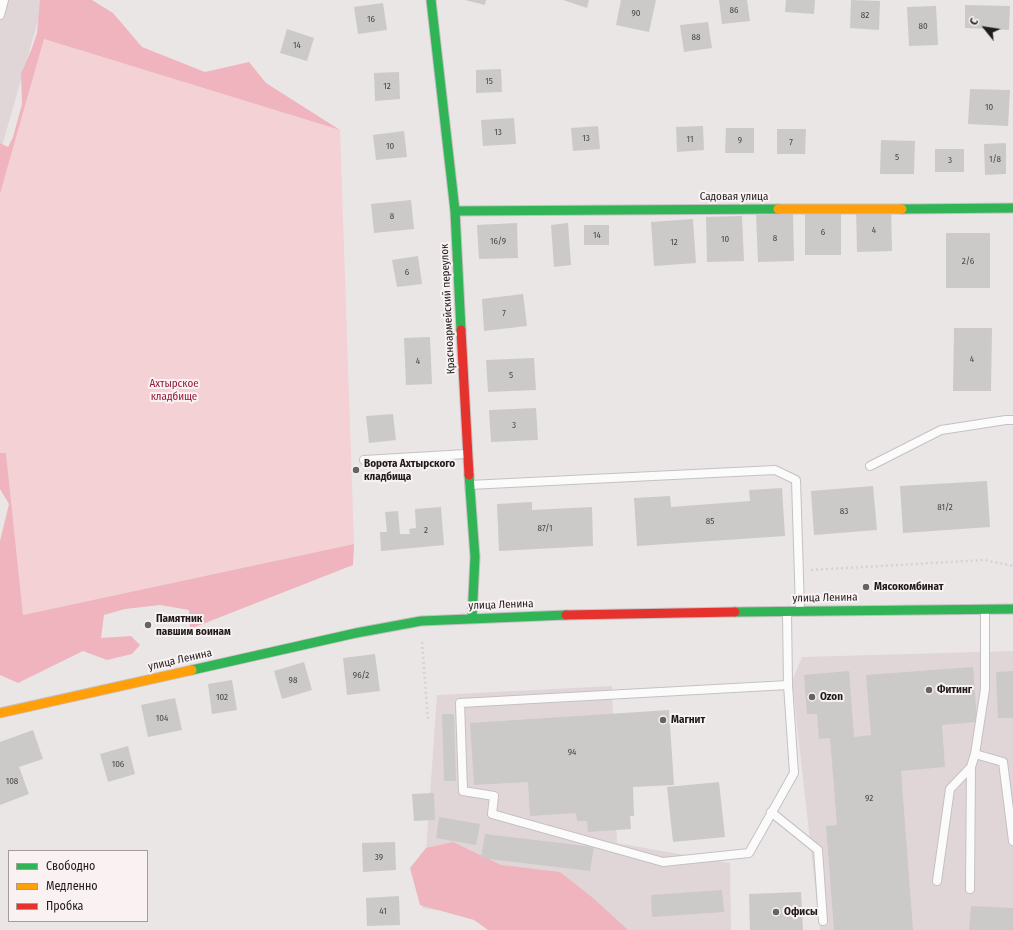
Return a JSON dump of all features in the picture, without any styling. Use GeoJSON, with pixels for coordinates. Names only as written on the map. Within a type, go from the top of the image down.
{"type":"FeatureCollection","features":[{"type":"Feature","properties":{"kind":"street","name":"Красноармейский переулок"},"geometry":{"type":"LineString","coordinates":[[431,0],[454,211],[467,454],[475,556],[472,618]]}},
{"type":"Feature","properties":{"kind":"street","name":"Садовая улица"},"geometry":{"type":"LineString","coordinates":[[454,211],[1013,208]]}},
{"type":"Feature","properties":{"kind":"street","name":"улица Ленина"},"geometry":{"type":"LineString","coordinates":[[0,713],[356,633],[420,621],[554,615],[985,608],[1013,609]]}},
{"type":"Feature","properties":{"kind":"lane"},"geometry":{"type":"LineString","coordinates":[[0,15],[4,0]]}},
{"type":"Feature","properties":{"kind":"lane"},"geometry":{"type":"LineString","coordinates":[[870,466],[941,430],[1013,420]]}},
{"type":"Feature","properties":{"kind":"lane"},"geometry":{"type":"LineString","coordinates":[[364,460],[467,454]]}},
{"type":"Feature","properties":{"kind":"lane"},"geometry":{"type":"LineString","coordinates":[[469,485],[775,470],[796,480],[800,611]]}},
{"type":"Feature","properties":{"kind":"lane"},"geometry":{"type":"LineString","coordinates":[[970,888],[971,767],[975,754],[985,689],[985,608]]}},
{"type":"Feature","properties":{"kind":"lane"},"geometry":{"type":"LineString","coordinates":[[787,611],[788,685],[794,773],[749,853],[663,862],[492,814],[494,796],[463,791],[460,703],[788,685]]}},
{"type":"Feature","properties":{"kind":"lane"},"geometry":{"type":"LineString","coordinates":[[975,754],[1003,762],[1013,841]]}},
{"type":"Feature","properties":{"kind":"lane"},"geometry":{"type":"LineString","coordinates":[[938,881],[950,789],[971,767]]}},
{"type":"Feature","properties":{"kind":"lane"},"geometry":{"type":"LineString","coordinates":[[771,812],[818,850],[824,921]]}},
{"type":"Feature","properties":{"kind":"path"},"geometry":{"type":"LineString","coordinates":[[798,571],[984,560],[1013,566]]}},
{"type":"Feature","properties":{"kind":"path"},"geometry":{"type":"LineString","coordinates":[[420,621],[428,720]]}},
{"type":"Feature","properties":{"kind":"shaded area"},"geometry":{"type":"Polygon","coordinates":[[[0,0],[44,0],[0,153],[0,0]]]}},
{"type":"Feature","properties":{"kind":"shaded area"},"geometry":{"type":"Polygon","coordinates":[[[40,0],[92,0],[113,13],[142,47],[205,72],[249,62],[266,83],[340,130],[44,39],[0,194],[0,143],[8,147],[13,137],[22,104],[21,74],[37,33],[40,0]]]}},
{"type":"Feature","properties":{"kind":"shaded area"},"geometry":{"type":"Polygon","coordinates":[[[0,453],[6,453],[23,615],[354,544],[353,565],[190,629],[189,610],[160,605],[125,609],[104,615],[101,638],[131,636],[140,645],[132,654],[107,660],[83,651],[18,683],[0,675],[0,541],[9,504],[0,489],[0,453]]]}},
{"type":"Feature","properties":{"kind":"shaded area"},"geometry":{"type":"Polygon","coordinates":[[[1013,651],[1013,930],[820,930],[792,681],[802,657],[1013,651]]]}},
{"type":"Feature","properties":{"kind":"shaded area"},"geometry":{"type":"Polygon","coordinates":[[[612,686],[617,843],[730,863],[731,930],[571,930],[422,908],[437,695],[612,686]]]}},
{"type":"Feature","properties":{"kind":"shaded area"},"geometry":{"type":"Polygon","coordinates":[[[453,842],[501,865],[560,872],[593,898],[628,930],[488,930],[474,920],[420,905],[410,868],[426,848],[453,842]]]}},
{"type":"Feature","properties":{"kind":"green space","name":"Ахтырское кладбище"},"geometry":{"type":"Polygon","coordinates":[[[44,39],[340,130],[354,544],[23,615],[6,453],[0,453],[0,194],[44,39]]]}},
{"type":"Feature","properties":{"kind":"building"},"geometry":{"type":"Polygon","coordinates":[[[465,0],[486,0],[485,5],[465,0]]]}},
{"type":"Feature","properties":{"kind":"building"},"geometry":{"type":"Polygon","coordinates":[[[563,0],[589,0],[587,8],[563,0]]]}},
{"type":"Feature","properties":{"kind":"building"},"geometry":{"type":"Polygon","coordinates":[[[621,0],[656,0],[649,32],[616,25],[621,0]]]}},
{"type":"Feature","properties":{"kind":"building"},"geometry":{"type":"Polygon","coordinates":[[[719,0],[747,0],[750,21],[722,24],[719,0]]]}},
{"type":"Feature","properties":{"kind":"building"},"geometry":{"type":"Polygon","coordinates":[[[786,0],[815,0],[814,14],[785,12],[786,0]]]}},
{"type":"Feature","properties":{"kind":"building"},"geometry":{"type":"Polygon","coordinates":[[[851,0],[880,1],[879,30],[850,28],[851,0]]]}},
{"type":"Feature","properties":{"kind":"building"},"geometry":{"type":"Polygon","coordinates":[[[383,3],[387,30],[358,34],[354,7],[383,3]]]}},
{"type":"Feature","properties":{"kind":"building"},"geometry":{"type":"Polygon","coordinates":[[[965,5],[1010,6],[1009,30],[965,28],[965,5]]]}},
{"type":"Feature","properties":{"kind":"building"},"geometry":{"type":"Polygon","coordinates":[[[936,6],[938,45],[909,46],[907,7],[936,6]]]}},
{"type":"Feature","properties":{"kind":"building"},"geometry":{"type":"Polygon","coordinates":[[[708,22],[712,48],[684,52],[680,25],[708,22]]]}},
{"type":"Feature","properties":{"kind":"building"},"geometry":{"type":"Polygon","coordinates":[[[287,29],[314,38],[307,61],[280,53],[287,29]]]}},
{"type":"Feature","properties":{"kind":"building"},"geometry":{"type":"Polygon","coordinates":[[[501,69],[502,92],[476,93],[476,70],[501,69]]]}},
{"type":"Feature","properties":{"kind":"building"},"geometry":{"type":"Polygon","coordinates":[[[399,72],[400,99],[375,101],[374,73],[399,72]]]}},
{"type":"Feature","properties":{"kind":"building"},"geometry":{"type":"Polygon","coordinates":[[[970,89],[1010,90],[1008,126],[968,124],[970,89]]]}},
{"type":"Feature","properties":{"kind":"building"},"geometry":{"type":"Polygon","coordinates":[[[514,118],[516,144],[483,146],[481,120],[514,118]]]}},
{"type":"Feature","properties":{"kind":"building"},"geometry":{"type":"Polygon","coordinates":[[[598,126],[600,149],[573,151],[571,128],[598,126]]]}},
{"type":"Feature","properties":{"kind":"building"},"geometry":{"type":"Polygon","coordinates":[[[703,126],[704,150],[677,152],[676,127],[703,126]]]}},
{"type":"Feature","properties":{"kind":"building"},"geometry":{"type":"Polygon","coordinates":[[[726,128],[754,128],[754,153],[725,153],[726,128]]]}},
{"type":"Feature","properties":{"kind":"building"},"geometry":{"type":"Polygon","coordinates":[[[777,129],[806,129],[805,154],[777,154],[777,129]]]}},
{"type":"Feature","properties":{"kind":"building"},"geometry":{"type":"Polygon","coordinates":[[[404,131],[407,157],[376,160],[373,135],[404,131]]]}},
{"type":"Feature","properties":{"kind":"building"},"geometry":{"type":"Polygon","coordinates":[[[881,140],[915,141],[914,174],[880,174],[881,140]]]}},
{"type":"Feature","properties":{"kind":"building"},"geometry":{"type":"Polygon","coordinates":[[[1006,143],[1006,174],[985,175],[984,144],[1006,143]]]}},
{"type":"Feature","properties":{"kind":"building"},"geometry":{"type":"Polygon","coordinates":[[[935,149],[964,149],[964,172],[935,172],[935,149]]]}},
{"type":"Feature","properties":{"kind":"building"},"geometry":{"type":"Polygon","coordinates":[[[411,200],[414,229],[374,233],[371,204],[411,200]]]}},
{"type":"Feature","properties":{"kind":"building"},"geometry":{"type":"Polygon","coordinates":[[[891,207],[892,251],[857,252],[856,209],[891,207]]]}},
{"type":"Feature","properties":{"kind":"building"},"geometry":{"type":"Polygon","coordinates":[[[805,209],[841,209],[841,255],[805,255],[805,209]]]}},
{"type":"Feature","properties":{"kind":"building"},"geometry":{"type":"Polygon","coordinates":[[[793,213],[794,261],[758,262],[756,215],[793,213]]]}},
{"type":"Feature","properties":{"kind":"building"},"geometry":{"type":"Polygon","coordinates":[[[742,216],[744,261],[707,262],[706,217],[742,216]]]}},
{"type":"Feature","properties":{"kind":"building"},"geometry":{"type":"Polygon","coordinates":[[[693,219],[696,263],[654,266],[651,222],[693,219]]]}},
{"type":"Feature","properties":{"kind":"building"},"geometry":{"type":"Polygon","coordinates":[[[517,223],[518,258],[479,259],[477,225],[517,223]]]}},
{"type":"Feature","properties":{"kind":"building"},"geometry":{"type":"Polygon","coordinates":[[[568,223],[571,265],[554,267],[551,225],[568,223]]]}},
{"type":"Feature","properties":{"kind":"building"},"geometry":{"type":"Polygon","coordinates":[[[584,225],[609,225],[609,245],[584,245],[584,225]]]}},
{"type":"Feature","properties":{"kind":"building"},"geometry":{"type":"Polygon","coordinates":[[[946,233],[990,233],[990,288],[946,288],[946,233]]]}},
{"type":"Feature","properties":{"kind":"building"},"geometry":{"type":"Polygon","coordinates":[[[418,256],[422,284],[397,287],[392,260],[418,256]]]}},
{"type":"Feature","properties":{"kind":"building"},"geometry":{"type":"Polygon","coordinates":[[[523,294],[527,326],[484,331],[482,299],[523,294]]]}},
{"type":"Feature","properties":{"kind":"building"},"geometry":{"type":"Polygon","coordinates":[[[954,328],[992,328],[991,391],[953,391],[954,328]]]}},
{"type":"Feature","properties":{"kind":"building"},"geometry":{"type":"Polygon","coordinates":[[[430,337],[432,384],[406,385],[404,338],[430,337]]]}},
{"type":"Feature","properties":{"kind":"building"},"geometry":{"type":"Polygon","coordinates":[[[534,358],[536,390],[488,392],[486,360],[534,358]]]}},
{"type":"Feature","properties":{"kind":"building"},"geometry":{"type":"Polygon","coordinates":[[[536,408],[538,440],[491,442],[489,410],[536,408]]]}},
{"type":"Feature","properties":{"kind":"building"},"geometry":{"type":"Polygon","coordinates":[[[393,414],[396,440],[369,443],[366,416],[393,414]]]}},
{"type":"Feature","properties":{"kind":"building"},"geometry":{"type":"Polygon","coordinates":[[[987,481],[990,527],[903,533],[900,486],[987,481]]]}},
{"type":"Feature","properties":{"kind":"building"},"geometry":{"type":"Polygon","coordinates":[[[873,486],[877,530],[814,535],[811,491],[873,486]]]}},
{"type":"Feature","properties":{"kind":"building"},"geometry":{"type":"Polygon","coordinates":[[[782,488],[785,536],[637,546],[634,498],[670,496],[671,507],[750,501],[749,490],[782,488]]]}},
{"type":"Feature","properties":{"kind":"building"},"geometry":{"type":"Polygon","coordinates":[[[532,502],[532,510],[592,507],[593,546],[499,551],[497,504],[532,502]]]}},
{"type":"Feature","properties":{"kind":"building"},"geometry":{"type":"Polygon","coordinates":[[[441,507],[444,545],[381,551],[380,532],[387,532],[385,512],[398,511],[400,534],[410,534],[409,529],[416,528],[415,509],[441,507]]]}},
{"type":"Feature","properties":{"kind":"building"},"geometry":{"type":"Polygon","coordinates":[[[375,654],[380,691],[347,695],[343,658],[375,654]]]}},
{"type":"Feature","properties":{"kind":"building"},"geometry":{"type":"Polygon","coordinates":[[[304,662],[312,690],[282,699],[274,671],[304,662]]]}},
{"type":"Feature","properties":{"kind":"building"},"geometry":{"type":"Polygon","coordinates":[[[973,667],[977,722],[942,725],[945,767],[901,771],[913,930],[834,930],[826,826],[837,825],[830,738],[819,739],[817,714],[807,714],[804,675],[849,671],[854,737],[871,735],[866,675],[973,667]]]}},
{"type":"Feature","properties":{"kind":"building"},"geometry":{"type":"Polygon","coordinates":[[[1013,671],[1013,718],[998,718],[996,672],[1013,671]]]}},
{"type":"Feature","properties":{"kind":"building"},"geometry":{"type":"Polygon","coordinates":[[[232,680],[237,710],[212,714],[208,684],[232,680]]]}},
{"type":"Feature","properties":{"kind":"building"},"geometry":{"type":"Polygon","coordinates":[[[175,698],[182,730],[148,737],[141,705],[175,698]]]}},
{"type":"Feature","properties":{"kind":"building"},"geometry":{"type":"Polygon","coordinates":[[[669,710],[674,785],[633,787],[634,816],[630,816],[631,829],[588,832],[587,821],[577,821],[576,813],[530,816],[528,782],[474,785],[470,723],[669,710]]]}},
{"type":"Feature","properties":{"kind":"building"},"geometry":{"type":"Polygon","coordinates":[[[442,714],[454,714],[456,781],[444,781],[442,714]]]}},
{"type":"Feature","properties":{"kind":"building"},"geometry":{"type":"Polygon","coordinates":[[[33,730],[43,759],[19,767],[29,794],[0,805],[0,742],[33,730]]]}},
{"type":"Feature","properties":{"kind":"building"},"geometry":{"type":"Polygon","coordinates":[[[128,746],[135,774],[108,782],[100,754],[128,746]]]}},
{"type":"Feature","properties":{"kind":"building"},"geometry":{"type":"Polygon","coordinates":[[[719,782],[725,837],[673,842],[667,787],[719,782]]]}},
{"type":"Feature","properties":{"kind":"building"},"geometry":{"type":"Polygon","coordinates":[[[434,793],[435,820],[414,821],[412,794],[434,793]]]}},
{"type":"Feature","properties":{"kind":"building"},"geometry":{"type":"Polygon","coordinates":[[[439,817],[480,824],[476,845],[436,838],[439,817]]]}},
{"type":"Feature","properties":{"kind":"building"},"geometry":{"type":"Polygon","coordinates":[[[485,834],[594,847],[590,871],[481,858],[485,834]]]}},
{"type":"Feature","properties":{"kind":"building"},"geometry":{"type":"Polygon","coordinates":[[[395,842],[396,870],[363,872],[362,843],[395,842]]]}},
{"type":"Feature","properties":{"kind":"building"},"geometry":{"type":"Polygon","coordinates":[[[722,890],[724,912],[652,917],[651,895],[722,890]]]}},
{"type":"Feature","properties":{"kind":"building","name":"Офисы"},"geometry":{"type":"Polygon","coordinates":[[[801,892],[803,930],[750,930],[749,894],[801,892]]]}},
{"type":"Feature","properties":{"kind":"building"},"geometry":{"type":"Polygon","coordinates":[[[399,896],[400,925],[367,926],[366,898],[399,896]]]}},
{"type":"Feature","properties":{"kind":"building"},"geometry":{"type":"Polygon","coordinates":[[[971,906],[1013,908],[1013,930],[969,930],[971,906]]]}},
{"type":"Feature","properties":{"kind":"traffic: fast"},"geometry":{"type":"LineString","coordinates":[[431,0],[455,211],[461,330]]}},
{"type":"Feature","properties":{"kind":"traffic: fast"},"geometry":{"type":"LineString","coordinates":[[902,209],[1013,208]]}},
{"type":"Feature","properties":{"kind":"traffic: fast"},"geometry":{"type":"LineString","coordinates":[[455,211],[778,209]]}},
{"type":"Feature","properties":{"kind":"traffic: fast"},"geometry":{"type":"LineString","coordinates":[[469,475],[475,557],[472,619]]}},
{"type":"Feature","properties":{"kind":"traffic: fast"},"geometry":{"type":"LineString","coordinates":[[735,612],[1013,609]]}},
{"type":"Feature","properties":{"kind":"traffic: fast"},"geometry":{"type":"LineString","coordinates":[[192,670],[356,633],[421,621],[566,615]]}},
{"type":"Feature","properties":{"kind":"traffic: slow"},"geometry":{"type":"LineString","coordinates":[[778,209],[902,209]]}},
{"type":"Feature","properties":{"kind":"traffic: slow"},"geometry":{"type":"LineString","coordinates":[[0,713],[192,670]]}},
{"type":"Feature","properties":{"kind":"traffic: jam"},"geometry":{"type":"LineString","coordinates":[[461,330],[469,475]]}},
{"type":"Feature","properties":{"kind":"traffic: jam"},"geometry":{"type":"LineString","coordinates":[[566,615],[735,612]]}},
{"type":"Feature","properties":{"kind":"place","name":"Ворота Ахтырского кладбища"},"geometry":{"type":"Point","coordinates":[356,470]}},
{"type":"Feature","properties":{"kind":"place","name":"Мясокомбинат"},"geometry":{"type":"Point","coordinates":[866,587]}},
{"type":"Feature","properties":{"kind":"place","name":"Памятник павшим воинам"},"geometry":{"type":"Point","coordinates":[148,625]}},
{"type":"Feature","properties":{"kind":"place","name":"Фитинг"},"geometry":{"type":"Point","coordinates":[929,690]}},
{"type":"Feature","properties":{"kind":"place","name":"Ozon"},"geometry":{"type":"Point","coordinates":[812,697]}},
{"type":"Feature","properties":{"kind":"place","name":"Магнит"},"geometry":{"type":"Point","coordinates":[663,720]}},
{"type":"Feature","properties":{"kind":"place","name":"Офисы"},"geometry":{"type":"Point","coordinates":[776,912]}}]}
